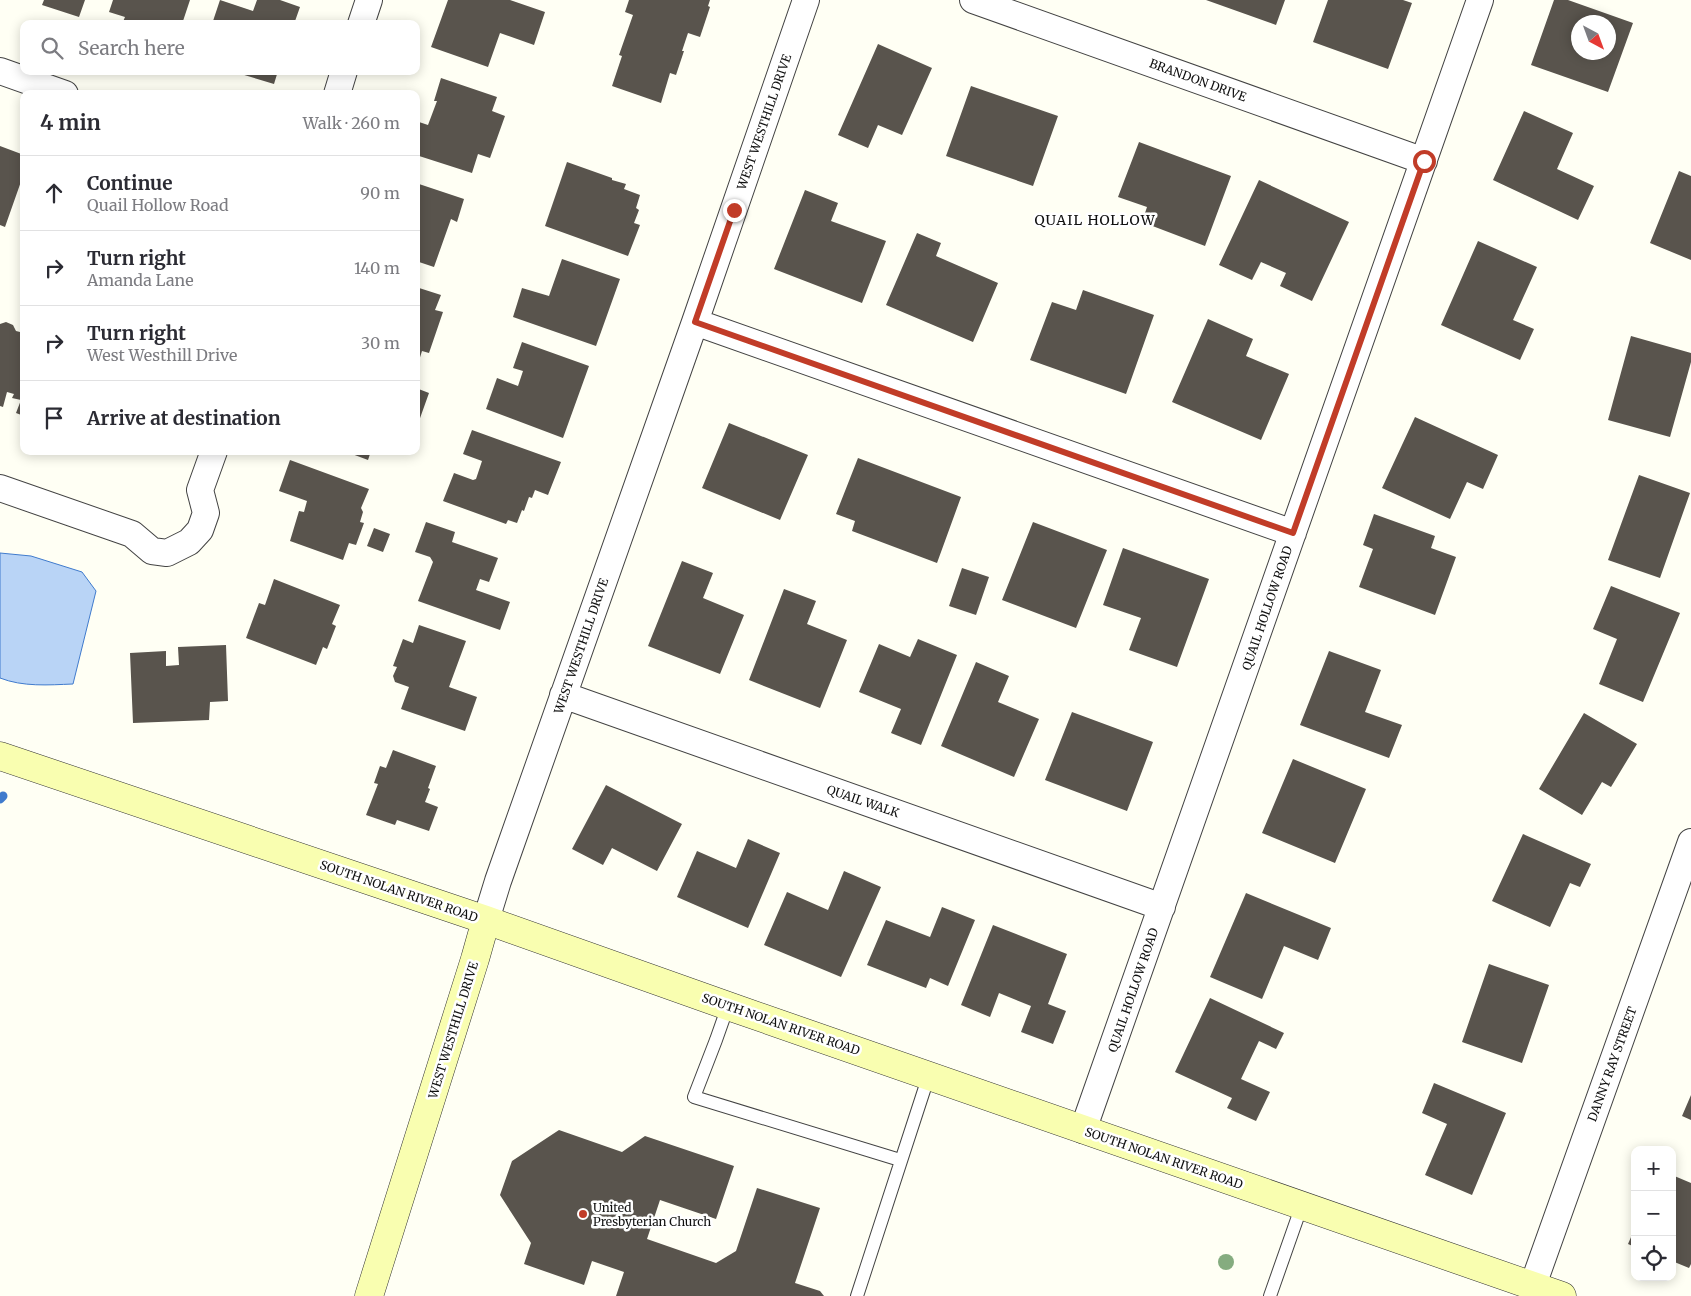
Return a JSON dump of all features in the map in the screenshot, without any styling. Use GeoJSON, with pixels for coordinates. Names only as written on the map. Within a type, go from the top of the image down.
{"type":"FeatureCollection","features":[{"type":"Feature","properties":{"kind":"main road","name":"SOUTH NOLAN RIVER ROAD"},"geometry":{"type":"LineString","coordinates":[[0,756],[486,920],[1562,1296]]}},
{"type":"Feature","properties":{"kind":"main road","name":"WEST WESTHILL DRIVE"},"geometry":{"type":"LineString","coordinates":[[369,1296],[486,920]]}},
{"type":"Feature","properties":{"kind":"street"},"geometry":{"type":"LineString","coordinates":[[362,20],[369,0]]}},
{"type":"Feature","properties":{"kind":"street","name":"WEST WESTHILL DRIVE"},"geometry":{"type":"LineString","coordinates":[[486,920],[498,880],[695,322],[806,0]]}},
{"type":"Feature","properties":{"kind":"street","name":"BRANDON DRIVE"},"geometry":{"type":"LineString","coordinates":[[973,0],[1424,161]]}},
{"type":"Feature","properties":{"kind":"street","name":"QUAIL HOLLOW ROAD"},"geometry":{"type":"LineString","coordinates":[[1083,1130],[1480,0]]}},
{"type":"Feature","properties":{"kind":"street"},"geometry":{"type":"LineString","coordinates":[[0,71],[54,90]]}},
{"type":"Feature","properties":{"kind":"street"},"geometry":{"type":"LineString","coordinates":[[337,90],[343,75]]}},
{"type":"Feature","properties":{"kind":"street"},"geometry":{"type":"LineString","coordinates":[[695,322],[1293,533]]}},
{"type":"Feature","properties":{"kind":"street"},"geometry":{"type":"LineString","coordinates":[[0,488],[132,534],[152,551],[167,553],[189,542],[200,530],[206,513],[200,490],[213,455]]}},
{"type":"Feature","properties":{"kind":"street","name":"QUAIL WALK"},"geometry":{"type":"LineString","coordinates":[[563,695],[1162,907]]}},
{"type":"Feature","properties":{"kind":"street","name":"DANNY RAY STREET"},"geometry":{"type":"LineString","coordinates":[[1533,1285],[1691,842]]}},
{"type":"Feature","properties":{"kind":"lane"},"geometry":{"type":"LineString","coordinates":[[728,1006],[694,1096],[900,1160]]}},
{"type":"Feature","properties":{"kind":"lane"},"geometry":{"type":"LineString","coordinates":[[857,1296],[929,1075]]}},
{"type":"Feature","properties":{"kind":"lane"},"geometry":{"type":"LineString","coordinates":[[1270,1296],[1302,1205]]}},
{"type":"Feature","properties":{"kind":"water"},"geometry":{"type":"Polygon","coordinates":[[[0,553],[31,556],[82,572],[96,591],[73,684],[27,684],[0,678],[0,553]]]}},
{"type":"Feature","properties":{"kind":"building"},"geometry":{"type":"Polygon","coordinates":[[[44,0],[85,0],[79,17],[42,5],[44,0]]]}},
{"type":"Feature","properties":{"kind":"building"},"geometry":{"type":"Polygon","coordinates":[[[113,0],[190,0],[183,20],[124,20],[125,17],[109,12],[113,0]]]}},
{"type":"Feature","properties":{"kind":"building"},"geometry":{"type":"Polygon","coordinates":[[[220,0],[253,11],[257,0],[280,0],[300,7],[295,20],[213,20],[220,0]]]}},
{"type":"Feature","properties":{"kind":"building"},"geometry":{"type":"Polygon","coordinates":[[[448,0],[510,0],[545,12],[534,45],[500,33],[488,67],[431,47],[448,0]]]}},
{"type":"Feature","properties":{"kind":"building"},"geometry":{"type":"Polygon","coordinates":[[[629,0],[710,0],[708,6],[710,7],[700,37],[688,33],[676,75],[670,73],[661,103],[612,86],[622,56],[619,55],[633,15],[625,12],[629,0]]]}},
{"type":"Feature","properties":{"kind":"building"},"geometry":{"type":"Polygon","coordinates":[[[1206,0],[1285,0],[1276,25],[1206,0]]]}},
{"type":"Feature","properties":{"kind":"building"},"geometry":{"type":"Polygon","coordinates":[[[1328,0],[1403,0],[1412,3],[1388,69],[1313,42],[1328,0]]]}},
{"type":"Feature","properties":{"kind":"building"},"geometry":{"type":"Polygon","coordinates":[[[1554,0],[1568,0],[1610,15],[1571,15],[1571,60],[1616,60],[1616,17],[1633,23],[1608,92],[1531,65],[1554,0]]]}},
{"type":"Feature","properties":{"kind":"building"},"geometry":{"type":"Polygon","coordinates":[[[878,44],[932,68],[902,135],[878,125],[868,148],[838,135],[878,44]]]}},
{"type":"Feature","properties":{"kind":"building"},"geometry":{"type":"Polygon","coordinates":[[[244,75],[277,75],[274,84],[244,75]]]}},
{"type":"Feature","properties":{"kind":"building"},"geometry":{"type":"Polygon","coordinates":[[[441,78],[497,97],[492,111],[505,116],[490,158],[478,154],[472,173],[420,156],[420,122],[428,125],[437,101],[434,101],[441,78]]]}},
{"type":"Feature","properties":{"kind":"building"},"geometry":{"type":"Polygon","coordinates":[[[971,86],[1058,116],[1033,186],[946,156],[971,86]]]}},
{"type":"Feature","properties":{"kind":"building"},"geometry":{"type":"Polygon","coordinates":[[[1524,111],[1573,133],[1557,169],[1594,186],[1578,220],[1493,180],[1524,111]]]}},
{"type":"Feature","properties":{"kind":"building"},"geometry":{"type":"Polygon","coordinates":[[[1139,142],[1231,176],[1205,246],[1142,222],[1147,207],[1118,197],[1139,142]]]}},
{"type":"Feature","properties":{"kind":"building"},"geometry":{"type":"Polygon","coordinates":[[[0,146],[20,154],[20,184],[5,227],[0,225],[0,146]]]}},
{"type":"Feature","properties":{"kind":"building"},"geometry":{"type":"Polygon","coordinates":[[[567,162],[626,184],[624,189],[640,195],[636,208],[639,210],[634,223],[640,225],[628,256],[545,226],[567,162]]]}},
{"type":"Feature","properties":{"kind":"building"},"geometry":{"type":"Polygon","coordinates":[[[1679,171],[1691,176],[1691,260],[1650,243],[1679,171]]]}},
{"type":"Feature","properties":{"kind":"building"},"geometry":{"type":"Polygon","coordinates":[[[1259,180],[1349,222],[1312,301],[1280,286],[1286,273],[1261,262],[1252,280],[1219,265],[1259,180]]]}},
{"type":"Feature","properties":{"kind":"building"},"geometry":{"type":"Polygon","coordinates":[[[420,184],[464,199],[457,222],[451,219],[434,267],[420,262],[420,184]]]}},
{"type":"Feature","properties":{"kind":"building"},"geometry":{"type":"Polygon","coordinates":[[[805,190],[838,203],[831,221],[886,241],[862,303],[774,269],[805,190]]]}},
{"type":"Feature","properties":{"kind":"building"},"geometry":{"type":"Polygon","coordinates":[[[917,233],[941,243],[936,256],[998,283],[973,342],[886,305],[917,233]]]}},
{"type":"Feature","properties":{"kind":"building"},"geometry":{"type":"Polygon","coordinates":[[[1478,241],[1537,267],[1513,320],[1534,329],[1520,360],[1441,325],[1478,241]]]}},
{"type":"Feature","properties":{"kind":"building"},"geometry":{"type":"Polygon","coordinates":[[[562,259],[620,279],[596,346],[513,317],[522,288],[549,296],[562,259]]]}},
{"type":"Feature","properties":{"kind":"building"},"geometry":{"type":"Polygon","coordinates":[[[420,288],[441,295],[435,310],[443,312],[429,353],[422,351],[420,357],[420,288]]]}},
{"type":"Feature","properties":{"kind":"building"},"geometry":{"type":"Polygon","coordinates":[[[1083,290],[1154,315],[1126,394],[1030,360],[1052,302],[1076,310],[1083,290]]]}},
{"type":"Feature","properties":{"kind":"building"},"geometry":{"type":"Polygon","coordinates":[[[1208,319],[1253,339],[1246,356],[1289,374],[1261,440],[1172,402],[1208,319]]]}},
{"type":"Feature","properties":{"kind":"building"},"geometry":{"type":"Polygon","coordinates":[[[6,322],[13,325],[16,331],[20,332],[20,400],[12,398],[14,394],[7,392],[3,407],[0,406],[0,324],[6,322]]]}},
{"type":"Feature","properties":{"kind":"building"},"geometry":{"type":"Polygon","coordinates":[[[1631,336],[1691,353],[1691,362],[1670,437],[1608,420],[1631,336]]]}},
{"type":"Feature","properties":{"kind":"building"},"geometry":{"type":"Polygon","coordinates":[[[522,342],[589,366],[563,438],[486,409],[497,378],[518,386],[523,371],[513,368],[522,342]]]}},
{"type":"Feature","properties":{"kind":"building"},"geometry":{"type":"Polygon","coordinates":[[[420,390],[429,393],[420,418],[420,390]]]}},
{"type":"Feature","properties":{"kind":"building"},"geometry":{"type":"Polygon","coordinates":[[[20,403],[20,414],[16,413],[20,403]]]}},
{"type":"Feature","properties":{"kind":"building"},"geometry":{"type":"Polygon","coordinates":[[[1415,417],[1498,455],[1483,489],[1467,482],[1450,519],[1382,488],[1415,417]]]}},
{"type":"Feature","properties":{"kind":"building"},"geometry":{"type":"Polygon","coordinates":[[[729,423],[808,455],[780,520],[702,488],[729,423]]]}},
{"type":"Feature","properties":{"kind":"building"},"geometry":{"type":"Polygon","coordinates":[[[472,430],[561,462],[548,495],[535,490],[532,498],[529,497],[517,523],[508,520],[506,524],[443,501],[454,473],[473,480],[476,479],[482,461],[463,454],[472,430]]]}},
{"type":"Feature","properties":{"kind":"building"},"geometry":{"type":"Polygon","coordinates":[[[355,455],[370,455],[368,460],[355,455]]]}},
{"type":"Feature","properties":{"kind":"building"},"geometry":{"type":"Polygon","coordinates":[[[858,458],[961,497],[937,563],[852,531],[855,521],[836,514],[858,458]]]}},
{"type":"Feature","properties":{"kind":"building"},"geometry":{"type":"Polygon","coordinates":[[[290,460],[369,489],[361,508],[363,512],[360,522],[364,523],[356,545],[349,543],[343,560],[290,541],[299,511],[304,512],[307,501],[279,491],[290,460]]]}},
{"type":"Feature","properties":{"kind":"building"},"geometry":{"type":"Polygon","coordinates":[[[1639,475],[1690,493],[1660,578],[1608,560],[1639,475]]]}},
{"type":"Feature","properties":{"kind":"building"},"geometry":{"type":"Polygon","coordinates":[[[1374,514],[1435,536],[1431,548],[1456,557],[1435,615],[1359,587],[1373,549],[1363,545],[1374,514]]]}},
{"type":"Feature","properties":{"kind":"building"},"geometry":{"type":"Polygon","coordinates":[[[426,522],[455,532],[452,542],[498,558],[489,582],[480,579],[476,590],[510,602],[500,630],[418,601],[433,562],[430,557],[415,552],[426,522]]]}},
{"type":"Feature","properties":{"kind":"building"},"geometry":{"type":"Polygon","coordinates":[[[1033,522],[1107,550],[1076,628],[1002,600],[1033,522]]]}},
{"type":"Feature","properties":{"kind":"building"},"geometry":{"type":"Polygon","coordinates":[[[374,528],[390,534],[383,552],[367,546],[374,528]]]}},
{"type":"Feature","properties":{"kind":"building"},"geometry":{"type":"Polygon","coordinates":[[[1123,548],[1209,579],[1177,667],[1129,650],[1141,618],[1103,605],[1123,548]]]}},
{"type":"Feature","properties":{"kind":"building"},"geometry":{"type":"Polygon","coordinates":[[[682,561],[713,573],[703,598],[744,615],[720,674],[648,646],[682,561]]]}},
{"type":"Feature","properties":{"kind":"building"},"geometry":{"type":"Polygon","coordinates":[[[962,568],[989,577],[976,615],[949,606],[962,568]]]}},
{"type":"Feature","properties":{"kind":"building"},"geometry":{"type":"Polygon","coordinates":[[[274,579],[340,605],[332,624],[336,626],[327,649],[323,647],[316,665],[246,638],[259,603],[265,605],[274,579]]]}},
{"type":"Feature","properties":{"kind":"building"},"geometry":{"type":"Polygon","coordinates":[[[1611,586],[1680,613],[1643,702],[1599,684],[1617,639],[1593,629],[1611,586]]]}},
{"type":"Feature","properties":{"kind":"building"},"geometry":{"type":"Polygon","coordinates":[[[784,589],[816,601],[807,624],[847,640],[820,708],[749,680],[784,589]]]}},
{"type":"Feature","properties":{"kind":"building"},"geometry":{"type":"Polygon","coordinates":[[[419,625],[466,641],[449,687],[477,697],[465,731],[401,709],[409,687],[395,682],[393,676],[397,667],[393,666],[403,639],[413,643],[419,625]]]}},
{"type":"Feature","properties":{"kind":"building"},"geometry":{"type":"Polygon","coordinates":[[[918,639],[957,655],[921,745],[891,733],[901,709],[859,692],[879,644],[910,657],[918,639]]]}},
{"type":"Feature","properties":{"kind":"building"},"geometry":{"type":"Polygon","coordinates":[[[226,645],[228,701],[210,702],[209,720],[133,723],[130,653],[166,651],[166,666],[179,665],[178,647],[226,645]]]}},
{"type":"Feature","properties":{"kind":"building"},"geometry":{"type":"Polygon","coordinates":[[[1329,651],[1381,670],[1365,712],[1402,725],[1389,758],[1300,725],[1329,651]]]}},
{"type":"Feature","properties":{"kind":"building"},"geometry":{"type":"Polygon","coordinates":[[[976,662],[1009,676],[998,702],[1039,719],[1014,777],[941,746],[976,662]]]}},
{"type":"Feature","properties":{"kind":"building"},"geometry":{"type":"Polygon","coordinates":[[[1072,712],[1153,742],[1127,811],[1045,780],[1072,712]]]}},
{"type":"Feature","properties":{"kind":"building"},"geometry":{"type":"Polygon","coordinates":[[[1584,713],[1637,744],[1611,787],[1602,782],[1582,815],[1539,789],[1584,713]]]}},
{"type":"Feature","properties":{"kind":"building"},"geometry":{"type":"Polygon","coordinates":[[[393,750],[436,766],[425,802],[438,807],[429,831],[397,820],[395,825],[366,815],[378,784],[374,783],[380,766],[386,768],[393,750]]]}},
{"type":"Feature","properties":{"kind":"building"},"geometry":{"type":"Polygon","coordinates":[[[1293,759],[1366,789],[1335,863],[1262,833],[1293,759]]]}},
{"type":"Feature","properties":{"kind":"building"},"geometry":{"type":"Polygon","coordinates":[[[606,785],[682,824],[657,871],[612,848],[603,865],[572,849],[606,785]]]}},
{"type":"Feature","properties":{"kind":"building"},"geometry":{"type":"Polygon","coordinates":[[[1523,834],[1591,864],[1580,887],[1570,883],[1550,927],[1492,901],[1523,834]]]}},
{"type":"Feature","properties":{"kind":"building"},"geometry":{"type":"Polygon","coordinates":[[[748,839],[780,853],[748,928],[677,897],[697,851],[736,868],[748,839]]]}},
{"type":"Feature","properties":{"kind":"building"},"geometry":{"type":"Polygon","coordinates":[[[844,871],[881,887],[841,977],[764,945],[787,892],[828,910],[844,871]]]}},
{"type":"Feature","properties":{"kind":"building"},"geometry":{"type":"Polygon","coordinates":[[[1246,893],[1331,928],[1318,960],[1284,946],[1262,999],[1210,977],[1246,893]]]}},
{"type":"Feature","properties":{"kind":"building"},"geometry":{"type":"Polygon","coordinates":[[[942,907],[975,920],[948,986],[930,978],[926,988],[867,965],[886,920],[930,937],[942,907]]]}},
{"type":"Feature","properties":{"kind":"building"},"geometry":{"type":"Polygon","coordinates":[[[993,925],[1067,954],[1048,1004],[1066,1011],[1053,1044],[1021,1032],[1031,1006],[999,993],[990,1017],[961,1005],[993,925]]]}},
{"type":"Feature","properties":{"kind":"building"},"geometry":{"type":"Polygon","coordinates":[[[1489,964],[1549,985],[1522,1063],[1462,1042],[1489,964]]]}},
{"type":"Feature","properties":{"kind":"building"},"geometry":{"type":"Polygon","coordinates":[[[1210,998],[1284,1033],[1276,1049],[1259,1041],[1241,1079],[1270,1092],[1256,1121],[1227,1108],[1232,1098],[1175,1072],[1210,998]]]}},
{"type":"Feature","properties":{"kind":"building"},"geometry":{"type":"Polygon","coordinates":[[[1434,1083],[1506,1113],[1472,1195],[1425,1175],[1447,1124],[1422,1113],[1434,1083]]]}},
{"type":"Feature","properties":{"kind":"building"},"geometry":{"type":"Polygon","coordinates":[[[1691,1095],[1691,1120],[1682,1116],[1691,1095]]]}},
{"type":"Feature","properties":{"kind":"building","name":"United Presbyterian Church"},"geometry":{"type":"Polygon","coordinates":[[[559,1130],[622,1152],[645,1136],[734,1166],[716,1219],[660,1200],[647,1239],[716,1263],[736,1251],[757,1188],[820,1208],[795,1283],[820,1291],[824,1296],[616,1296],[624,1272],[592,1261],[584,1285],[524,1264],[531,1243],[500,1195],[512,1161],[559,1130]]]}},
{"type":"Feature","properties":{"kind":"building"},"geometry":{"type":"Polygon","coordinates":[[[1676,1177],[1691,1183],[1691,1264],[1689,1268],[1676,1263],[1676,1177]]]}},
{"type":"Feature","properties":{"kind":"waterway"},"geometry":{"type":"LineString","coordinates":[[0,799],[3,796]]}},
{"type":"Feature","properties":{"kind":"place","name":"United Presbyterian Church"},"geometry":{"type":"Point","coordinates":[583,1214]}},
{"type":"Feature","properties":{"kind":"district","name":"QUAIL HOLLOW"},"geometry":{"type":"Point","coordinates":[1095,220]}},
{"type":"Feature","properties":{"kind":"route"},"geometry":{"type":"LineString","coordinates":[[734,210],[695,322],[1293,533],[1424,161]]}}]}
